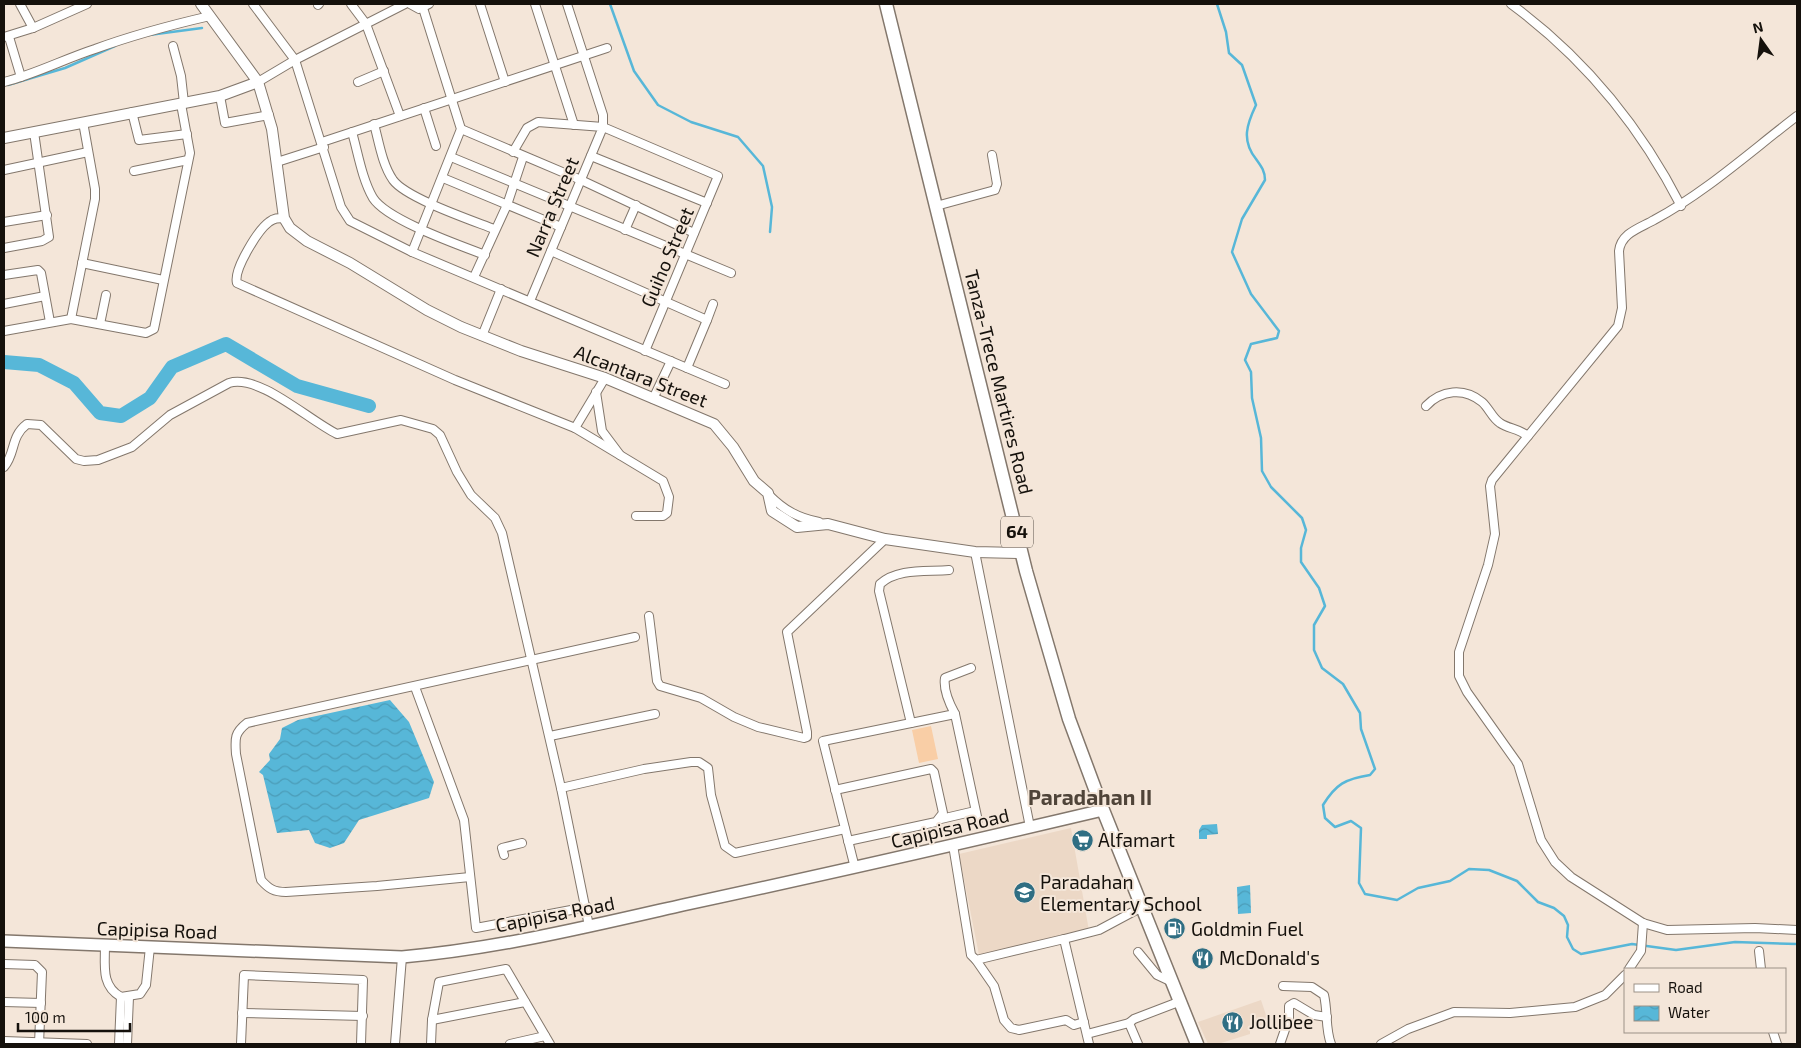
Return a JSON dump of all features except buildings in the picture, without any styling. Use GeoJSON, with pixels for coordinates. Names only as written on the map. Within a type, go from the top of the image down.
{"type":"FeatureCollection","features":[{"type":"Feature","properties":{"kind":"main road","name":"Tanza-Trece Martires Road"},"geometry":{"type":"LineString","coordinates":[[886,4],[1022,553],[1069,719],[1102,810],[1198,1044]]}},
{"type":"Feature","properties":{"kind":"main road","name":"Capipisa Road"},"geometry":{"type":"LineString","coordinates":[[4,941],[402,958],[437,954],[589,926],[855,868],[1102,810]]}},
{"type":"Feature","properties":{"kind":"street"},"geometry":{"type":"LineString","coordinates":[[20,4],[33,28]]}},
{"type":"Feature","properties":{"kind":"street"},"geometry":{"type":"LineString","coordinates":[[21,77],[6,37],[33,28],[87,4]]}},
{"type":"Feature","properties":{"kind":"street"},"geometry":{"type":"LineString","coordinates":[[201,4],[258,82],[269,115],[277,162],[284,218],[276,218],[259,232],[236,275],[237,283],[455,380],[575,428],[623,459],[658,476],[663,481],[668,493],[665,515],[636,516]]}},
{"type":"Feature","properties":{"kind":"street"},"geometry":{"type":"LineString","coordinates":[[253,4],[295,60],[323,144],[341,207],[350,220],[412,252],[725,384]]}},
{"type":"Feature","properties":{"kind":"street"},"geometry":{"type":"LineString","coordinates":[[351,4],[366,24],[400,116]]}},
{"type":"Feature","properties":{"kind":"street"},"geometry":{"type":"LineString","coordinates":[[4,138],[220,96],[258,82],[295,60],[405,4]]}},
{"type":"Feature","properties":{"kind":"street"},"geometry":{"type":"LineString","coordinates":[[410,4],[416,8],[426,6],[462,130],[412,252]]}},
{"type":"Feature","properties":{"kind":"street"},"geometry":{"type":"LineString","coordinates":[[480,4],[505,82]]}},
{"type":"Feature","properties":{"kind":"street"},"geometry":{"type":"LineString","coordinates":[[535,4],[574,125]]}},
{"type":"Feature","properties":{"kind":"street"},"geometry":{"type":"LineString","coordinates":[[513,152],[531,125],[538,122],[603,127],[603,115],[566,4]]}},
{"type":"Feature","properties":{"kind":"street"},"geometry":{"type":"LineString","coordinates":[[1511,4],[1588,71],[1626,115],[1660,165],[1681,206]]}},
{"type":"Feature","properties":{"kind":"street"},"geometry":{"type":"LineString","coordinates":[[4,82],[140,33],[210,16]]}},
{"type":"Feature","properties":{"kind":"street"},"geometry":{"type":"LineString","coordinates":[[4,325],[4,331],[71,319],[146,333],[154,329],[190,143],[187,134],[181,76],[173,46]]}},
{"type":"Feature","properties":{"kind":"street"},"geometry":{"type":"LineString","coordinates":[[277,162],[374,124],[607,48]]}},
{"type":"Feature","properties":{"kind":"street"},"geometry":{"type":"LineString","coordinates":[[358,82],[384,71]]}},
{"type":"Feature","properties":{"kind":"street"},"geometry":{"type":"LineString","coordinates":[[220,96],[225,123],[269,115]]}},
{"type":"Feature","properties":{"kind":"street"},"geometry":{"type":"LineString","coordinates":[[424,108],[436,146]]}},
{"type":"Feature","properties":{"kind":"street"},"geometry":{"type":"LineString","coordinates":[[132,112],[139,140],[187,134]]}},
{"type":"Feature","properties":{"kind":"street"},"geometry":{"type":"LineString","coordinates":[[1797,116],[1681,206],[1630,233],[1620,242],[1622,308],[1618,326],[1492,480],[1490,486],[1495,534],[1488,565],[1459,652],[1459,676],[1467,692],[1518,764],[1541,840],[1555,862],[1571,877],[1642,926],[1667,930],[1755,928],[1797,930]]}},
{"type":"Feature","properties":{"kind":"street"},"geometry":{"type":"LineString","coordinates":[[71,319],[95,199],[83,122]]}},
{"type":"Feature","properties":{"kind":"street"},"geometry":{"type":"LineString","coordinates":[[374,124],[387,169],[398,186],[432,204],[494,230]]}},
{"type":"Feature","properties":{"kind":"street","name":"Narra Street"},"geometry":{"type":"LineString","coordinates":[[530,301],[603,127]]}},
{"type":"Feature","properties":{"kind":"street","name":"Guiho Street"},"geometry":{"type":"LineString","coordinates":[[603,127],[718,176],[645,351]]}},
{"type":"Feature","properties":{"kind":"street"},"geometry":{"type":"LineString","coordinates":[[462,130],[581,180],[694,233]]}},
{"type":"Feature","properties":{"kind":"street"},"geometry":{"type":"LineString","coordinates":[[4,248],[46,240],[50,230],[34,132]]}},
{"type":"Feature","properties":{"kind":"street"},"geometry":{"type":"LineString","coordinates":[[352,132],[373,197],[384,209],[422,229],[485,255]]}},
{"type":"Feature","properties":{"kind":"street"},"geometry":{"type":"LineString","coordinates":[[4,170],[88,152]]}},
{"type":"Feature","properties":{"kind":"street"},"geometry":{"type":"LineString","coordinates":[[936,206],[994,190],[997,184],[992,155]]}},
{"type":"Feature","properties":{"kind":"street"},"geometry":{"type":"LineString","coordinates":[[591,156],[707,203]]}},
{"type":"Feature","properties":{"kind":"street"},"geometry":{"type":"LineString","coordinates":[[451,157],[515,182],[731,274]]}},
{"type":"Feature","properties":{"kind":"street"},"geometry":{"type":"LineString","coordinates":[[474,277],[507,204],[524,157]]}},
{"type":"Feature","properties":{"kind":"street"},"geometry":{"type":"LineString","coordinates":[[134,171],[188,160]]}},
{"type":"Feature","properties":{"kind":"street"},"geometry":{"type":"LineString","coordinates":[[442,178],[561,227]]}},
{"type":"Feature","properties":{"kind":"street"},"geometry":{"type":"LineString","coordinates":[[625,230],[636,205]]}},
{"type":"Feature","properties":{"kind":"street"},"geometry":{"type":"LineString","coordinates":[[4,222],[47,215]]}},
{"type":"Feature","properties":{"kind":"street","name":"Alcantara Street"},"geometry":{"type":"LineString","coordinates":[[284,218],[290,228],[307,241],[350,263],[427,310],[482,336],[521,351],[605,378],[714,424],[733,448],[754,481],[768,493],[772,511],[786,522],[797,527],[828,524],[885,539],[975,552],[1022,553]]}},
{"type":"Feature","properties":{"kind":"street"},"geometry":{"type":"LineString","coordinates":[[551,251],[707,320]]}},
{"type":"Feature","properties":{"kind":"street"},"geometry":{"type":"LineString","coordinates":[[82,263],[163,280]]}},
{"type":"Feature","properties":{"kind":"street"},"geometry":{"type":"LineString","coordinates":[[4,275],[38,270],[41,273],[50,322]]}},
{"type":"Feature","properties":{"kind":"street"},"geometry":{"type":"LineString","coordinates":[[482,336],[502,289]]}},
{"type":"Feature","properties":{"kind":"street"},"geometry":{"type":"LineString","coordinates":[[100,324],[106,295]]}},
{"type":"Feature","properties":{"kind":"street"},"geometry":{"type":"LineString","coordinates":[[4,304],[45,296]]}},
{"type":"Feature","properties":{"kind":"street"},"geometry":{"type":"LineString","coordinates":[[687,368],[713,304]]}},
{"type":"Feature","properties":{"kind":"street"},"geometry":{"type":"LineString","coordinates":[[653,399],[671,361]]}},
{"type":"Feature","properties":{"kind":"street"},"geometry":{"type":"LineString","coordinates":[[575,428],[605,378]]}},
{"type":"Feature","properties":{"kind":"street"},"geometry":{"type":"LineString","coordinates":[[4,467],[10,458],[17,433],[27,424],[41,425],[76,459],[84,461],[98,460],[132,447],[170,415],[229,383],[238,381],[256,385],[337,434],[401,420],[433,429],[440,435],[456,472],[471,495],[495,518],[502,533],[533,659],[587,907],[589,926]]}},
{"type":"Feature","properties":{"kind":"street"},"geometry":{"type":"LineString","coordinates":[[1426,406],[1430,401],[1448,393],[1460,391],[1483,402],[1501,424],[1518,428],[1528,436]]}},
{"type":"Feature","properties":{"kind":"street"},"geometry":{"type":"LineString","coordinates":[[596,392],[602,431],[623,459]]}},
{"type":"Feature","properties":{"kind":"street"},"geometry":{"type":"LineString","coordinates":[[649,616],[657,680],[660,686],[701,698],[734,717],[758,727],[804,738],[807,737],[807,732],[787,632],[885,539]]}},
{"type":"Feature","properties":{"kind":"street"},"geometry":{"type":"LineString","coordinates":[[975,552],[1030,827]]}},
{"type":"Feature","properties":{"kind":"street"},"geometry":{"type":"LineString","coordinates":[[910,723],[879,591],[880,584],[888,577],[898,574],[949,570]]}},
{"type":"Feature","properties":{"kind":"street"},"geometry":{"type":"LineString","coordinates":[[470,876],[377,886],[275,892],[261,880],[236,754],[235,736],[238,730],[246,723],[635,638]]}},
{"type":"Feature","properties":{"kind":"street"},"geometry":{"type":"LineString","coordinates":[[971,668],[945,678],[949,704],[955,714],[978,822]]}},
{"type":"Feature","properties":{"kind":"street"},"geometry":{"type":"LineString","coordinates":[[415,687],[437,740],[464,820],[476,928],[587,907]]}},
{"type":"Feature","properties":{"kind":"street"},"geometry":{"type":"LineString","coordinates":[[550,736],[656,714]]}},
{"type":"Feature","properties":{"kind":"street"},"geometry":{"type":"LineString","coordinates":[[855,868],[823,741],[955,714]]}},
{"type":"Feature","properties":{"kind":"street"},"geometry":{"type":"LineString","coordinates":[[561,788],[644,770],[699,762],[708,768],[711,795],[725,846],[735,853],[845,829]]}},
{"type":"Feature","properties":{"kind":"street"},"geometry":{"type":"LineString","coordinates":[[836,790],[931,769],[943,813],[936,822],[848,841]]}},
{"type":"Feature","properties":{"kind":"street"},"geometry":{"type":"LineString","coordinates":[[940,818],[975,811]]}},
{"type":"Feature","properties":{"kind":"street"},"geometry":{"type":"LineString","coordinates":[[504,855],[502,848],[522,843]]}},
{"type":"Feature","properties":{"kind":"street"},"geometry":{"type":"LineString","coordinates":[[953,845],[971,955],[994,986],[1004,1020],[1011,1028],[1018,1030],[1060,1020],[1066,1020],[1074,1025],[1084,1022]]}},
{"type":"Feature","properties":{"kind":"street"},"geometry":{"type":"LineString","coordinates":[[976,960],[1100,930],[1142,907]]}},
{"type":"Feature","properties":{"kind":"street"},"geometry":{"type":"LineString","coordinates":[[1630,968],[1641,951],[1642,926]]}},
{"type":"Feature","properties":{"kind":"street"},"geometry":{"type":"LineString","coordinates":[[1064,939],[1089,1044]]}},
{"type":"Feature","properties":{"kind":"street"},"geometry":{"type":"LineString","coordinates":[[105,945],[105,980],[112,992],[125,997],[140,994],[146,985],[150,947]]}},
{"type":"Feature","properties":{"kind":"street"},"geometry":{"type":"LineString","coordinates":[[1759,951],[1760,968]]}},
{"type":"Feature","properties":{"kind":"street"},"geometry":{"type":"LineString","coordinates":[[1138,952],[1156,975],[1174,983]]}},
{"type":"Feature","properties":{"kind":"street"},"geometry":{"type":"LineString","coordinates":[[395,1044],[402,958]]}},
{"type":"Feature","properties":{"kind":"street"},"geometry":{"type":"LineString","coordinates":[[4,964],[35,965],[40,967],[42,972],[39,1043]]}},
{"type":"Feature","properties":{"kind":"street"},"geometry":{"type":"LineString","coordinates":[[432,1044],[432,1020],[439,982],[506,969],[550,1044]]}},
{"type":"Feature","properties":{"kind":"street"},"geometry":{"type":"LineString","coordinates":[[241,1044],[244,975],[363,980],[361,1044]]}},
{"type":"Feature","properties":{"kind":"street"},"geometry":{"type":"LineString","coordinates":[[1381,1044],[1408,1029],[1454,1012],[1510,1013],[1575,1007],[1605,995],[1624,976]]}},
{"type":"Feature","properties":{"kind":"street"},"geometry":{"type":"LineString","coordinates":[[1283,986],[1312,987],[1324,995],[1327,1033],[1331,1044]]}},
{"type":"Feature","properties":{"kind":"street"},"geometry":{"type":"LineString","coordinates":[[119,1044],[125,997]]}},
{"type":"Feature","properties":{"kind":"street"},"geometry":{"type":"LineString","coordinates":[[125,997],[127,1044]]}},
{"type":"Feature","properties":{"kind":"street"},"geometry":{"type":"LineString","coordinates":[[1087,1034],[1129,1023],[1134,1019],[1181,1001]]}},
{"type":"Feature","properties":{"kind":"street"},"geometry":{"type":"LineString","coordinates":[[4,1002],[41,1003]]}},
{"type":"Feature","properties":{"kind":"street"},"geometry":{"type":"LineString","coordinates":[[432,1020],[525,1002]]}},
{"type":"Feature","properties":{"kind":"street"},"geometry":{"type":"LineString","coordinates":[[1280,1044],[1289,1018],[1289,1006],[1294,1003],[1314,1015],[1327,1017]]}},
{"type":"Feature","properties":{"kind":"street"},"geometry":{"type":"LineString","coordinates":[[242,1014],[363,1016]]}},
{"type":"Feature","properties":{"kind":"street"},"geometry":{"type":"LineString","coordinates":[[1129,1023],[1138,1044]]}},
{"type":"Feature","properties":{"kind":"street"},"geometry":{"type":"LineString","coordinates":[[510,1044],[545,1036]]}},
{"type":"Feature","properties":{"kind":"street"},"geometry":{"type":"LineString","coordinates":[[6,1042],[87,1044]]}},
{"type":"Feature","properties":{"kind":"shaded area"},"geometry":{"type":"Polygon","coordinates":[[[931,726],[938,759],[919,763],[912,730],[931,726]]]}},
{"type":"Feature","properties":{"kind":"shaded area","name":"Paradahan Elementary School"},"geometry":{"type":"Polygon","coordinates":[[[1071,828],[1089,931],[979,955],[959,854],[1071,828]]]}},
{"type":"Feature","properties":{"kind":"shaded area","name":"Jollibee"},"geometry":{"type":"Polygon","coordinates":[[[1261,1000],[1267,1018],[1266,1024],[1250,1031],[1250,1034],[1218,1044],[1208,1044],[1198,1022],[1261,1000]]]}},
{"type":"Feature","properties":{"kind":"water"},"geometry":{"type":"Polygon","coordinates":[[[390,700],[409,722],[434,782],[429,798],[359,820],[344,843],[330,848],[315,843],[309,830],[277,833],[263,775],[259,772],[270,760],[269,754],[280,739],[282,728],[298,720],[390,700]]]}},
{"type":"Feature","properties":{"kind":"water"},"geometry":{"type":"Polygon","coordinates":[[[1217,824],[1218,834],[1207,835],[1207,839],[1199,839],[1199,830],[1202,825],[1217,824]]]}},
{"type":"Feature","properties":{"kind":"water"},"geometry":{"type":"Polygon","coordinates":[[[1250,885],[1251,913],[1238,914],[1237,887],[1250,885]]]}},
{"type":"Feature","properties":{"kind":"waterway"},"geometry":{"type":"LineString","coordinates":[[610,4],[634,71],[658,105],[691,122],[738,137],[763,166],[772,207],[770,232]]}},
{"type":"Feature","properties":{"kind":"waterway"},"geometry":{"type":"LineString","coordinates":[[1217,4],[1226,32],[1229,53],[1242,65],[1256,105],[1248,125],[1247,139],[1251,152],[1265,177],[1242,219],[1232,252],[1251,294],[1279,331],[1277,338],[1251,344],[1245,360],[1251,372],[1252,398],[1261,438],[1262,471],[1271,487],[1302,518],[1306,530],[1301,548],[1301,562],[1319,588],[1325,606],[1314,625],[1314,650],[1322,668],[1343,684],[1360,713],[1361,729],[1375,769],[1370,775],[1354,778],[1337,787],[1323,805],[1325,818],[1335,827],[1351,821],[1361,828],[1359,883],[1365,894],[1397,900],[1418,888],[1450,881],[1469,869],[1489,870],[1517,881],[1538,902],[1554,908],[1564,916],[1568,925],[1567,937],[1573,949],[1581,954],[1632,944],[1676,950],[1735,942],[1797,944]]}},
{"type":"Feature","properties":{"kind":"waterway"},"geometry":{"type":"LineString","coordinates":[[149,35],[202,28]]}},
{"type":"Feature","properties":{"kind":"waterway"},"geometry":{"type":"LineString","coordinates":[[8,85],[65,68],[115,46]]}},
{"type":"Feature","properties":{"kind":"waterway"},"geometry":{"type":"LineString","coordinates":[[4,362],[39,365],[74,383],[100,413],[121,416],[150,398],[172,367],[226,344],[297,386],[369,406]]}},
{"type":"Feature","properties":{"kind":"place","name":"Alfamart"},"geometry":{"type":"Point","coordinates":[1082,840]}},
{"type":"Feature","properties":{"kind":"place","name":"Paradahan Elementary School"},"geometry":{"type":"Point","coordinates":[1024,893]}},
{"type":"Feature","properties":{"kind":"place","name":"Goldmin Fuel"},"geometry":{"type":"Point","coordinates":[1175,929]}},
{"type":"Feature","properties":{"kind":"place","name":"McDonald's"},"geometry":{"type":"Point","coordinates":[1203,958]}},
{"type":"Feature","properties":{"kind":"place","name":"Jollibee"},"geometry":{"type":"Point","coordinates":[1233,1022]}},
{"type":"Feature","properties":{"kind":"district","name":"Paradahan II"},"geometry":{"type":"Point","coordinates":[1090,798]}}]}
